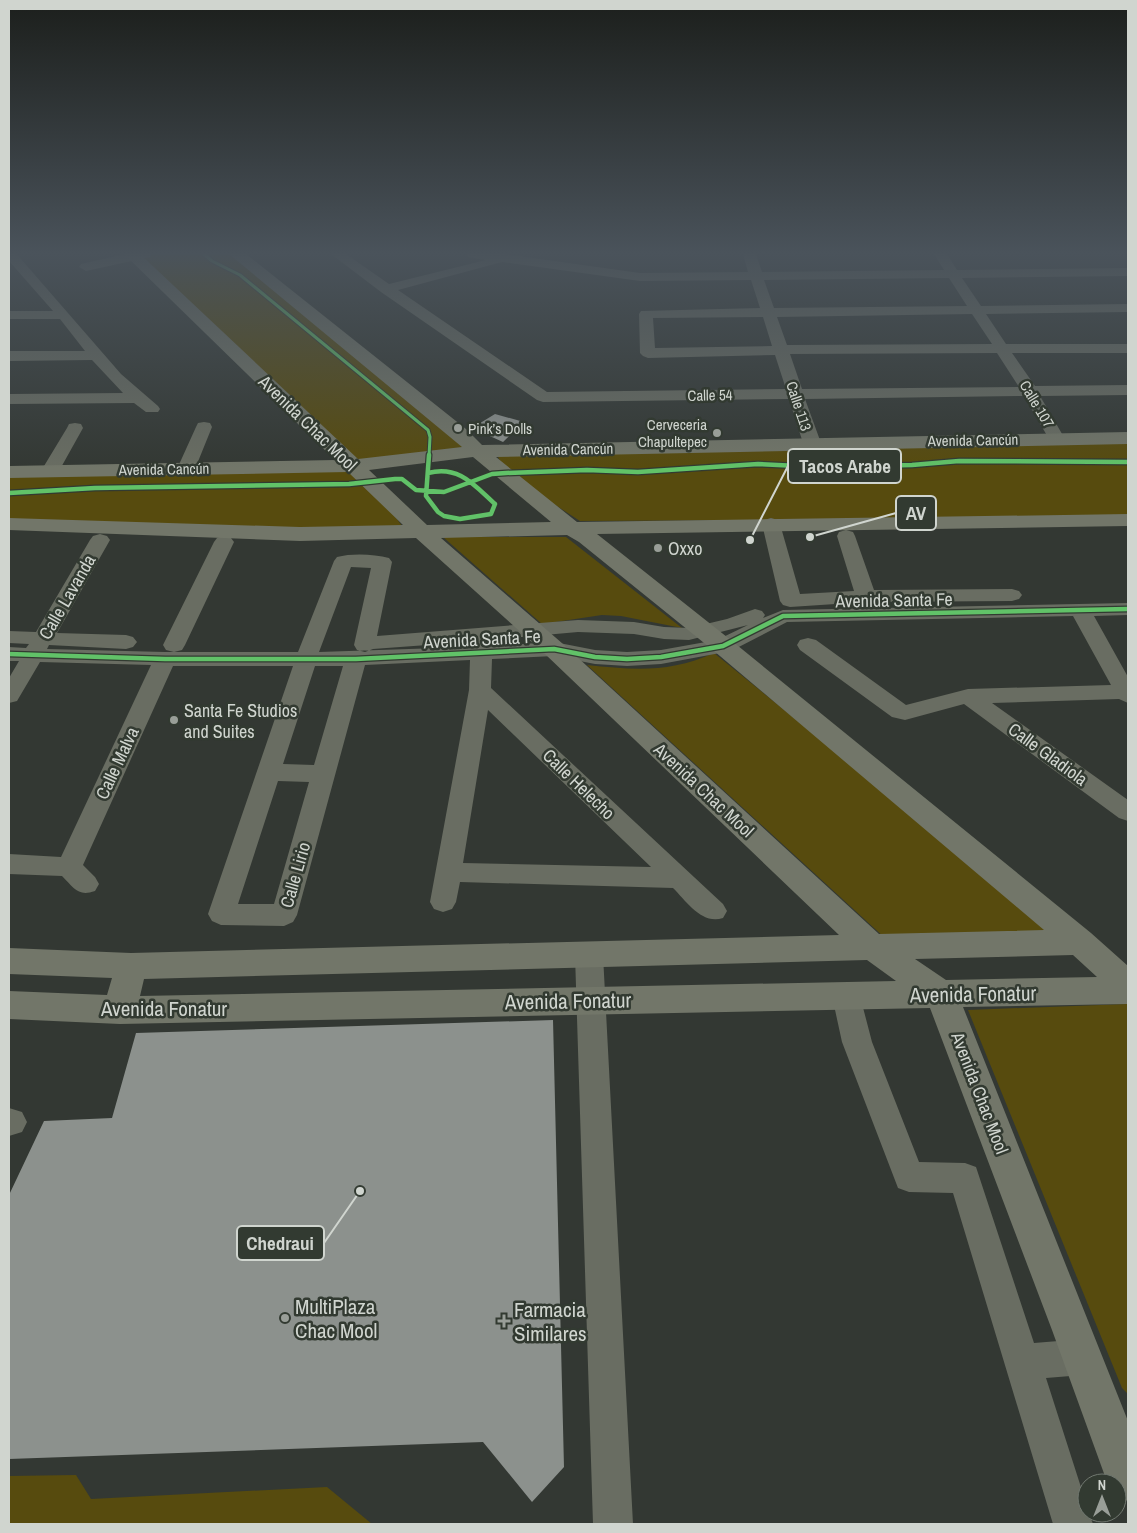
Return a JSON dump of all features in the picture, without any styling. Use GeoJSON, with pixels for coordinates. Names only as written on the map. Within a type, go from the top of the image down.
{"type":"FeatureCollection","features":[{"type":"Feature","properties":{"kind":"main road","name":"Avenida Chac Mool"},"geometry":{"type":"LineString","coordinates":[[208,326],[421,531],[554,649],[872,947],[942,995],[1083,1357],[1120,1435],[1128,1479]]}},
{"type":"Feature","properties":{"kind":"main road"},"geometry":{"type":"LineString","coordinates":[[325,326],[452,427],[477,451],[583,532],[713,638],[1080,942],[1128,988]]}},
{"type":"Feature","properties":{"kind":"main road"},"geometry":{"type":"LineString","coordinates":[[271,467],[306,460],[316,456],[322,451],[324,438]]}},
{"type":"Feature","properties":{"kind":"main road","name":"Avenida Cancún"},"geometry":{"type":"LineString","coordinates":[[9,472],[353,466],[477,451],[1128,438]]}},
{"type":"Feature","properties":{"kind":"main road"},"geometry":{"type":"LineString","coordinates":[[9,524],[300,534],[421,531],[583,532],[772,524],[1128,520]]}},
{"type":"Feature","properties":{"kind":"main road"},"geometry":{"type":"LineString","coordinates":[[9,961],[131,966],[1080,942]]}},
{"type":"Feature","properties":{"kind":"main road"},"geometry":{"type":"LineString","coordinates":[[120,1010],[131,966]]}},
{"type":"Feature","properties":{"kind":"main road","name":"Avenida Fonatur"},"geometry":{"type":"LineString","coordinates":[[9,1005],[120,1010],[942,995],[1128,988]]}},
{"type":"Feature","properties":{"kind":"street"},"geometry":{"type":"LineString","coordinates":[[71,326],[95,355],[137,398],[152,409]]}},
{"type":"Feature","properties":{"kind":"street","name":"Calle 54"},"geometry":{"type":"LineString","coordinates":[[439,326],[543,397],[1128,390]]}},
{"type":"Feature","properties":{"kind":"street"},"geometry":{"type":"LineString","coordinates":[[647,326],[648,353],[781,350],[1128,348]]}},
{"type":"Feature","properties":{"kind":"street","name":"Calle 113"},"geometry":{"type":"LineString","coordinates":[[774,326],[812,443]]}},
{"type":"Feature","properties":{"kind":"street","name":"Calle 107"},"geometry":{"type":"LineString","coordinates":[[987,326],[1029,390],[1057,438]]}},
{"type":"Feature","properties":{"kind":"street"},"geometry":{"type":"LineString","coordinates":[[9,356],[95,355]]}},
{"type":"Feature","properties":{"kind":"street"},"geometry":{"type":"LineString","coordinates":[[9,399],[137,398]]}},
{"type":"Feature","properties":{"kind":"street"},"geometry":{"type":"LineString","coordinates":[[186,469],[204,427]]}},
{"type":"Feature","properties":{"kind":"street"},"geometry":{"type":"LineString","coordinates":[[50,472],[75,428]]}},
{"type":"Feature","properties":{"kind":"street"},"geometry":{"type":"LineString","coordinates":[[772,524],[792,600]]}},
{"type":"Feature","properties":{"kind":"street"},"geometry":{"type":"LineString","coordinates":[[846,536],[866,596]]}},
{"type":"Feature","properties":{"kind":"street","name":"Calle Lavanda"},"geometry":{"type":"LineString","coordinates":[[39,647],[100,540]]}},
{"type":"Feature","properties":{"kind":"street","name":"Calle Malva"},"geometry":{"type":"LineString","coordinates":[[9,864],[77,875],[169,652],[224,542]]}},
{"type":"Feature","properties":{"kind":"street","name":"Calle Lirio"},"geometry":{"type":"LineString","coordinates":[[344,561],[382,562],[360,652],[284,915],[221,914],[309,652],[344,561]]}},
{"type":"Feature","properties":{"kind":"street","name":"Avenida Santa Fe"},"geometry":{"type":"LineString","coordinates":[[479,644],[531,629],[606,626],[713,638],[733,624],[792,600],[866,596],[1128,594]]}},
{"type":"Feature","properties":{"kind":"street","name":"Avenida Santa Fe"},"geometry":{"type":"LineString","coordinates":[[9,654],[39,647],[169,652],[360,652],[479,644],[554,649],[595,657],[626,659],[661,658],[713,638],[783,616],[1128,609]]}},
{"type":"Feature","properties":{"kind":"street"},"geometry":{"type":"LineString","coordinates":[[1080,610],[1127,694]]}},
{"type":"Feature","properties":{"kind":"street","name":"Avenida Santa Fe"},"geometry":{"type":"LineString","coordinates":[[9,636],[39,647]]}},
{"type":"Feature","properties":{"kind":"street"},"geometry":{"type":"LineString","coordinates":[[443,902],[480,690],[479,644]]}},
{"type":"Feature","properties":{"kind":"street","name":"Calle Gladiola"},"geometry":{"type":"LineString","coordinates":[[808,644],[900,712],[911,712],[968,696],[1127,694]]}},
{"type":"Feature","properties":{"kind":"street"},"geometry":{"type":"LineString","coordinates":[[9,696],[39,647]]}},
{"type":"Feature","properties":{"kind":"street","name":"Calle Helecho"},"geometry":{"type":"LineString","coordinates":[[480,690],[714,912]]}},
{"type":"Feature","properties":{"kind":"street","name":"Calle Gladiola"},"geometry":{"type":"LineString","coordinates":[[968,696],[1128,812]]}},
{"type":"Feature","properties":{"kind":"street"},"geometry":{"type":"LineString","coordinates":[[269,772],[324,774]]}},
{"type":"Feature","properties":{"kind":"street"},"geometry":{"type":"LineString","coordinates":[[448,872],[678,878]]}},
{"type":"Feature","properties":{"kind":"street"},"geometry":{"type":"LineString","coordinates":[[589,955],[613,1524]]}},
{"type":"Feature","properties":{"kind":"street"},"geometry":{"type":"LineString","coordinates":[[846,996],[857,1042],[909,1177],[965,1178],[1073,1524]]}},
{"type":"Feature","properties":{"kind":"street"},"geometry":{"type":"LineString","coordinates":[[1022,1362],[1083,1357]]}},
{"type":"Feature","properties":{"kind":"shaded area"},"geometry":{"type":"Polygon","coordinates":[[[208,326],[321,326],[466,447],[357,463],[208,326]]]}},
{"type":"Feature","properties":{"kind":"shaded area"},"geometry":{"type":"Polygon","coordinates":[[[1128,441],[1128,518],[580,521],[506,473],[497,455],[1128,441]]]}},
{"type":"Feature","properties":{"kind":"shaded area"},"geometry":{"type":"Polygon","coordinates":[[[350,469],[370,482],[402,526],[230,531],[9,524],[9,472],[350,469]]]}},
{"type":"Feature","properties":{"kind":"shaded area"},"geometry":{"type":"Polygon","coordinates":[[[443,537],[566,537],[682,628],[621,616],[602,615],[542,624],[443,537]]]}},
{"type":"Feature","properties":{"kind":"shaded area"},"geometry":{"type":"Polygon","coordinates":[[[714,653],[1046,922],[1045,934],[886,939],[587,665],[636,669],[667,667],[714,653]]]}},
{"type":"Feature","properties":{"kind":"shaded area"},"geometry":{"type":"Polygon","coordinates":[[[1127,1004],[1128,1394],[1122,1388],[968,1010],[1127,1004]]]}},
{"type":"Feature","properties":{"kind":"shaded area"},"geometry":{"type":"Polygon","coordinates":[[[76,1475],[91,1499],[327,1487],[372,1524],[9,1524],[9,1476],[76,1475]]]}},
{"type":"Feature","properties":{"kind":"building"},"geometry":{"type":"Polygon","coordinates":[[[495,414],[524,422],[503,442],[472,428],[495,414]]]}},
{"type":"Feature","properties":{"kind":"building","name":"MultiPlaza Chac Mool"},"geometry":{"type":"Polygon","coordinates":[[[553,1020],[564,1467],[532,1502],[483,1442],[9,1459],[9,1195],[44,1121],[112,1118],[136,1033],[553,1020]]]}},
{"type":"Feature","properties":{"kind":"cycle path"},"geometry":{"type":"LineString","coordinates":[[301,326],[428,430],[430,437],[426,494],[429,503],[438,512],[444,516],[460,519],[476,518],[491,514],[495,504],[457,473],[448,470],[428,473]]}},
{"type":"Feature","properties":{"kind":"cycle path"},"geometry":{"type":"LineString","coordinates":[[9,493],[95,488],[349,484],[395,479],[402,479],[416,490],[444,492],[492,474],[506,473],[587,470],[638,472],[758,464],[819,467],[912,465],[959,461],[1128,462]]}},
{"type":"Feature","properties":{"kind":"cycle path"},"geometry":{"type":"LineString","coordinates":[[9,654],[165,659],[356,659],[554,649],[595,657],[627,659],[661,657],[723,646],[783,616],[1128,609]]}},
{"type":"Feature","properties":{"kind":"place","name":"Pink’s Dolls"},"geometry":{"type":"Point","coordinates":[458,428]}},
{"type":"Feature","properties":{"kind":"place","name":"Cerveceria Chapultepec"},"geometry":{"type":"Point","coordinates":[717,433]}},
{"type":"Feature","properties":{"kind":"place","name":"AV"},"geometry":{"type":"Point","coordinates":[810,537]}},
{"type":"Feature","properties":{"kind":"place","name":"Tacos Arabe"},"geometry":{"type":"Point","coordinates":[750,540]}},
{"type":"Feature","properties":{"kind":"place","name":"Oxxo"},"geometry":{"type":"Point","coordinates":[658,548]}},
{"type":"Feature","properties":{"kind":"place","name":"Santa Fe Studios and Suites"},"geometry":{"type":"Point","coordinates":[174,720]}},
{"type":"Feature","properties":{"kind":"place","name":"Chedraui"},"geometry":{"type":"Point","coordinates":[360,1191]}},
{"type":"Feature","properties":{"kind":"place","name":"MultiPlaza Chac Mool"},"geometry":{"type":"Point","coordinates":[285,1318]}},
{"type":"Feature","properties":{"kind":"place","name":"Farmacia Similares"},"geometry":{"type":"Point","coordinates":[504,1321]}}]}
